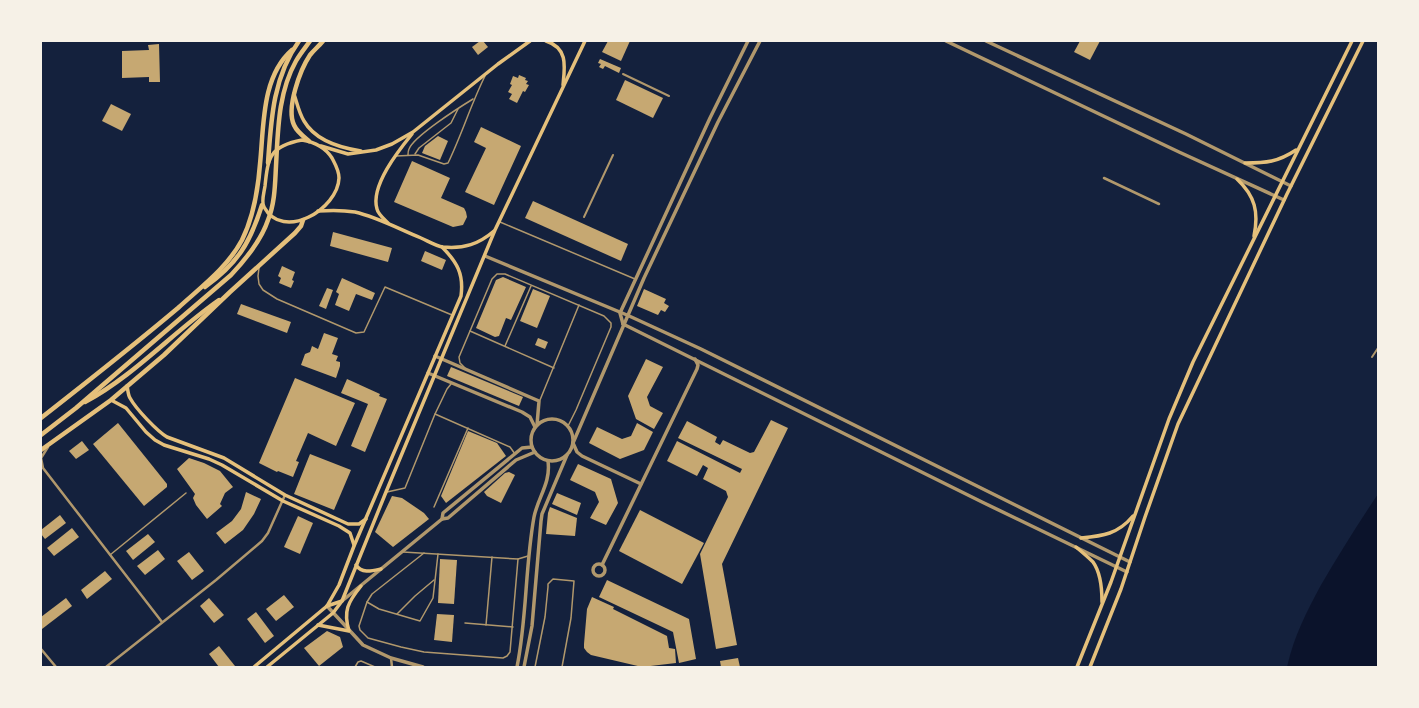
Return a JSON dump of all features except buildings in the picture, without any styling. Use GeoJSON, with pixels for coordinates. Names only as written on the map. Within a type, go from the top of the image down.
{"type":"FeatureCollection","features":[{"type":"Feature","properties":{"kind":"highway"},"geometry":{"type":"LineString","coordinates":[[41,418],[125,352],[183,303],[229,260],[246,231],[254,206],[260,163],[262,123],[270,89],[282,61],[299,41]]}},
{"type":"Feature","properties":{"kind":"highway"},"geometry":{"type":"LineString","coordinates":[[41,435],[76,408],[231,275],[246,259],[257,244],[269,220],[273,204],[279,122],[286,84],[295,62],[310,41]]}},
{"type":"Feature","properties":{"kind":"highway"},"geometry":{"type":"LineString","coordinates":[[309,141],[295,126],[292,116],[292,107],[296,86],[310,55],[323,41]]}},
{"type":"Feature","properties":{"kind":"highway"},"geometry":{"type":"LineString","coordinates":[[268,163],[271,122],[276,90],[292,50]]}},
{"type":"Feature","properties":{"kind":"highway"},"geometry":{"type":"LineString","coordinates":[[183,303],[215,280],[230,266],[242,251],[253,232],[262,205]]}},
{"type":"Feature","properties":{"kind":"highway"},"geometry":{"type":"LineString","coordinates":[[41,450],[112,400],[126,386],[164,355],[230,292],[295,234],[301,226],[303,220]]}},
{"type":"Feature","properties":{"kind":"highway"},"geometry":{"type":"LineString","coordinates":[[76,408],[101,394],[200,313],[230,292]]}},
{"type":"Feature","properties":{"kind":"main road"},"geometry":{"type":"LineString","coordinates":[[318,144],[329,154],[337,167],[339,177],[337,188],[333,196],[318,211],[303,220],[294,222],[278,221],[268,214],[262,205],[268,163],[276,149],[302,140],[309,141],[318,144],[348,154],[368,152],[392,144],[413,132],[530,41]]}},
{"type":"Feature","properties":{"kind":"main road"},"geometry":{"type":"LineString","coordinates":[[546,41],[555,44],[563,56],[565,70],[562,88]]}},
{"type":"Feature","properties":{"kind":"main road"},"geometry":{"type":"LineString","coordinates":[[267,667],[334,613],[342,601],[386,492],[486,256],[495,230],[585,41]]}},
{"type":"Feature","properties":{"kind":"main road"},"geometry":{"type":"LineString","coordinates":[[1077,667],[1120,558],[1134,514],[1169,419],[1193,362],[1352,41]]}},
{"type":"Feature","properties":{"kind":"main road"},"geometry":{"type":"LineString","coordinates":[[1090,667],[1127,572],[1178,424],[1284,200],[1363,41]]}},
{"type":"Feature","properties":{"kind":"main road"},"geometry":{"type":"LineString","coordinates":[[294,94],[305,122],[314,133],[342,147],[368,152]]}},
{"type":"Feature","properties":{"kind":"main road"},"geometry":{"type":"LineString","coordinates":[[391,225],[377,209],[376,201],[382,179],[394,156],[413,132]]}},
{"type":"Feature","properties":{"kind":"main road"},"geometry":{"type":"LineString","coordinates":[[1245,162],[1264,163],[1274,161],[1298,149]]}},
{"type":"Feature","properties":{"kind":"main road"},"geometry":{"type":"LineString","coordinates":[[1237,179],[1246,187],[1254,204],[1256,223],[1252,243]]}},
{"type":"Feature","properties":{"kind":"main road"},"geometry":{"type":"LineString","coordinates":[[254,667],[326,606],[338,585],[461,296],[462,280],[458,266],[442,247],[391,225],[355,212],[339,210],[318,211]]}},
{"type":"Feature","properties":{"kind":"main road"},"geometry":{"type":"LineString","coordinates":[[442,247],[457,247],[476,243],[483,240],[495,230]]}},
{"type":"Feature","properties":{"kind":"main road"},"geometry":{"type":"LineString","coordinates":[[126,386],[130,399],[160,433],[174,440],[224,458],[285,496],[348,524],[359,524],[366,519]]}},
{"type":"Feature","properties":{"kind":"main road"},"geometry":{"type":"LineString","coordinates":[[112,400],[126,408],[146,432],[155,440],[172,448],[209,459],[222,465],[283,501],[347,530],[352,536],[354,546]]}},
{"type":"Feature","properties":{"kind":"main road"},"geometry":{"type":"LineString","coordinates":[[172,448],[174,440]]}},
{"type":"Feature","properties":{"kind":"main road"},"geometry":{"type":"LineString","coordinates":[[1081,538],[1101,536],[1112,533],[1127,523],[1134,514]]}},
{"type":"Feature","properties":{"kind":"main road"},"geometry":{"type":"LineString","coordinates":[[1076,547],[1093,563],[1098,572],[1102,590],[1102,605]]}},
{"type":"Feature","properties":{"kind":"main road"},"geometry":{"type":"LineString","coordinates":[[356,565],[365,571],[381,569]]}},
{"type":"Feature","properties":{"kind":"main road"},"geometry":{"type":"LineString","coordinates":[[318,625],[349,631],[346,619],[347,608],[353,595],[361,586]]}},
{"type":"Feature","properties":{"kind":"main road"},"geometry":{"type":"LineString","coordinates":[[326,606],[342,601]]}},
{"type":"Feature","properties":{"kind":"street"},"geometry":{"type":"LineString","coordinates":[[623,324],[620,312],[710,118],[748,41]]}},
{"type":"Feature","properties":{"kind":"street"},"geometry":{"type":"LineString","coordinates":[[435,356],[539,401],[536,426],[531,437],[532,447],[538,456],[548,461],[556,461],[567,455],[571,450],[627,315],[718,122],[760,41]]}},
{"type":"Feature","properties":{"kind":"street"},"geometry":{"type":"LineString","coordinates":[[946,41],[1284,200]]}},
{"type":"Feature","properties":{"kind":"street"},"geometry":{"type":"LineString","coordinates":[[986,41],[1245,162],[1291,186]]}},
{"type":"Feature","properties":{"kind":"street"},"geometry":{"type":"LineString","coordinates":[[623,74],[669,96]]}},
{"type":"Feature","properties":{"kind":"street"},"geometry":{"type":"LineString","coordinates":[[584,217],[613,155]]}},
{"type":"Feature","properties":{"kind":"street"},"geometry":{"type":"LineString","coordinates":[[1104,178],[1159,204]]}},
{"type":"Feature","properties":{"kind":"street"},"geometry":{"type":"LineString","coordinates":[[486,256],[627,315],[701,349],[1130,562]]}},
{"type":"Feature","properties":{"kind":"street"},"geometry":{"type":"LineString","coordinates":[[623,324],[1116,568],[1127,572]]}},
{"type":"Feature","properties":{"kind":"street"},"geometry":{"type":"LineString","coordinates":[[1372,357],[1378,348]]}},
{"type":"Feature","properties":{"kind":"street"},"geometry":{"type":"LineString","coordinates":[[602,565],[697,369],[698,365],[695,359]]}},
{"type":"Feature","properties":{"kind":"street"},"geometry":{"type":"LineString","coordinates":[[428,373],[522,412],[530,418],[536,426]]}},
{"type":"Feature","properties":{"kind":"street"},"geometry":{"type":"LineString","coordinates":[[536,426],[544,421],[554,419],[560,420],[568,426],[573,435],[573,443],[577,452],[582,456],[641,484]]}},
{"type":"Feature","properties":{"kind":"street"},"geometry":{"type":"LineString","coordinates":[[49,445],[41,458],[42,468],[162,622]]}},
{"type":"Feature","properties":{"kind":"street"},"geometry":{"type":"LineString","coordinates":[[442,519],[443,513],[514,454],[522,448],[532,447]]}},
{"type":"Feature","properties":{"kind":"street"},"geometry":{"type":"LineString","coordinates":[[342,601],[442,519],[448,518],[516,460],[535,452]]}},
{"type":"Feature","properties":{"kind":"street"},"geometry":{"type":"LineString","coordinates":[[524,667],[532,626],[542,514],[567,455]]}},
{"type":"Feature","properties":{"kind":"street"},"geometry":{"type":"LineString","coordinates":[[517,667],[534,515],[548,477],[548,461]]}},
{"type":"Feature","properties":{"kind":"street"},"geometry":{"type":"LineString","coordinates":[[106,667],[216,580],[262,541],[268,533],[285,496]]}},
{"type":"Feature","properties":{"kind":"street"},"geometry":{"type":"LineString","coordinates":[[326,606],[363,646],[391,658],[423,667]]}},
{"type":"Feature","properties":{"kind":"street"},"geometry":{"type":"LineString","coordinates":[[41,649],[56,667]]}},
{"type":"Feature","properties":{"kind":"street"},"geometry":{"type":"LineString","coordinates":[[391,658],[392,667]]}},
{"type":"Feature","properties":{"kind":"street"},"geometry":{"type":"LineString","coordinates":[[408,667],[412,664]]}},
{"type":"Feature","properties":{"kind":"lane"},"geometry":{"type":"LineString","coordinates":[[394,156],[415,154],[444,164],[448,162],[474,98],[486,74]]}},
{"type":"Feature","properties":{"kind":"lane"},"geometry":{"type":"LineString","coordinates":[[408,155],[410,148],[416,141],[446,116],[474,98]]}},
{"type":"Feature","properties":{"kind":"lane"},"geometry":{"type":"LineString","coordinates":[[415,154],[419,148],[451,123],[458,108]]}},
{"type":"Feature","properties":{"kind":"lane"},"geometry":{"type":"LineString","coordinates":[[499,222],[635,279]]}},
{"type":"Feature","properties":{"kind":"lane"},"geometry":{"type":"LineString","coordinates":[[259,266],[258,284],[263,290],[277,299],[356,333],[364,332],[385,287],[452,315]]}},
{"type":"Feature","properties":{"kind":"lane"},"geometry":{"type":"LineString","coordinates":[[467,370],[460,363],[459,357],[492,279],[497,274],[505,274],[604,316],[611,323],[611,327],[598,361],[568,426]]}},
{"type":"Feature","properties":{"kind":"lane"},"geometry":{"type":"LineString","coordinates":[[505,346],[531,286]]}},
{"type":"Feature","properties":{"kind":"lane"},"geometry":{"type":"LineString","coordinates":[[539,401],[579,306]]}},
{"type":"Feature","properties":{"kind":"lane"},"geometry":{"type":"LineString","coordinates":[[470,331],[554,368]]}},
{"type":"Feature","properties":{"kind":"lane"},"geometry":{"type":"LineString","coordinates":[[386,492],[405,488],[435,414],[447,389],[452,383]]}},
{"type":"Feature","properties":{"kind":"lane"},"geometry":{"type":"LineString","coordinates":[[435,414],[510,447],[514,454]]}},
{"type":"Feature","properties":{"kind":"lane"},"geometry":{"type":"LineString","coordinates":[[434,507],[468,428]]}},
{"type":"Feature","properties":{"kind":"lane"},"geometry":{"type":"LineString","coordinates":[[110,555],[186,493]]}},
{"type":"Feature","properties":{"kind":"lane"},"geometry":{"type":"LineString","coordinates":[[403,552],[424,552],[518,560],[529,556]]}},
{"type":"Feature","properties":{"kind":"lane"},"geometry":{"type":"LineString","coordinates":[[424,552],[372,594],[367,602],[359,626],[360,630],[368,638],[424,652],[503,658],[507,656],[510,652],[513,627],[518,560]]}},
{"type":"Feature","properties":{"kind":"lane"},"geometry":{"type":"LineString","coordinates":[[367,602],[379,609],[420,621],[433,598],[438,554]]}},
{"type":"Feature","properties":{"kind":"lane"},"geometry":{"type":"LineString","coordinates":[[486,625],[492,557]]}},
{"type":"Feature","properties":{"kind":"lane"},"geometry":{"type":"LineString","coordinates":[[535,667],[545,617],[548,584],[553,579],[574,581],[571,618],[562,667]]}},
{"type":"Feature","properties":{"kind":"lane"},"geometry":{"type":"LineString","coordinates":[[397,614],[415,596],[435,580]]}},
{"type":"Feature","properties":{"kind":"lane"},"geometry":{"type":"LineString","coordinates":[[465,623],[513,627]]}},
{"type":"Feature","properties":{"kind":"lane"},"geometry":{"type":"LineString","coordinates":[[355,667],[358,662],[361,661],[375,667]]}},
{"type":"Feature","properties":{"kind":"water"},"geometry":{"type":"Polygon","coordinates":[[[1378,494],[1378,667],[1287,667],[1305,615],[1342,550],[1378,494]]]}}]}
